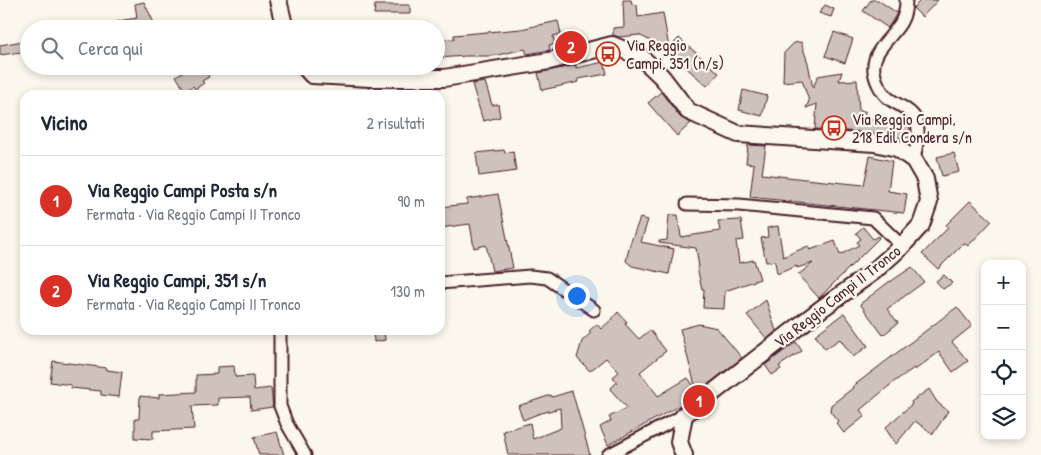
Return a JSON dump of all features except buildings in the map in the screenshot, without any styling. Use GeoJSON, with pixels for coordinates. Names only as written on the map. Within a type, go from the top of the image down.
{"type":"FeatureCollection","features":[{"type":"Feature","properties":{"kind":"main road"},"geometry":{"type":"LineString","coordinates":[[278,0],[283,20]]}},
{"type":"Feature","properties":{"kind":"main road"},"geometry":{"type":"LineString","coordinates":[[312,75],[370,78],[444,78],[549,61],[612,45],[641,57],[662,77],[688,111],[738,134],[876,143],[897,148],[914,160]]}},
{"type":"Feature","properties":{"kind":"main road","name":"Via Reggio Campi II Tronco"},"geometry":{"type":"LineString","coordinates":[[684,415],[821,309],[873,272],[902,246],[921,225],[929,202],[925,179],[914,160]]}},
{"type":"Feature","properties":{"kind":"main road"},"geometry":{"type":"LineString","coordinates":[[684,415],[679,442],[684,455]]}},
{"type":"Feature","properties":{"kind":"street"},"geometry":{"type":"LineString","coordinates":[[906,0],[906,13],[901,23],[876,55],[874,73],[878,85],[887,97],[912,114],[917,121],[918,136],[914,160]]}},
{"type":"Feature","properties":{"kind":"street"},"geometry":{"type":"LineString","coordinates":[[687,204],[739,204],[873,218],[902,246]]}},
{"type":"Feature","properties":{"kind":"street"},"geometry":{"type":"LineString","coordinates":[[445,283],[530,276],[547,278],[594,310]]}},
{"type":"Feature","properties":{"kind":"street"},"geometry":{"type":"LineString","coordinates":[[280,335],[280,406],[287,424],[306,455]]}},
{"type":"Feature","properties":{"kind":"street"},"geometry":{"type":"LineString","coordinates":[[608,455],[684,415]]}},
{"type":"Feature","properties":{"kind":"place","name":"Via Reggio Campi, 351 s/n"},"geometry":{"type":"Point","coordinates":[571,47]}},
{"type":"Feature","properties":{"kind":"place","name":"Via Reggio Campi, 351 (n/s)"},"geometry":{"type":"Point","coordinates":[608,54]}},
{"type":"Feature","properties":{"kind":"place","name":"Via Reggio Campi, 218 Edil Condera s/n"},"geometry":{"type":"Point","coordinates":[834,128]}},
{"type":"Feature","properties":{"kind":"place","name":"Via Reggio Campi Posta s/n"},"geometry":{"type":"Point","coordinates":[699,401]}}]}
